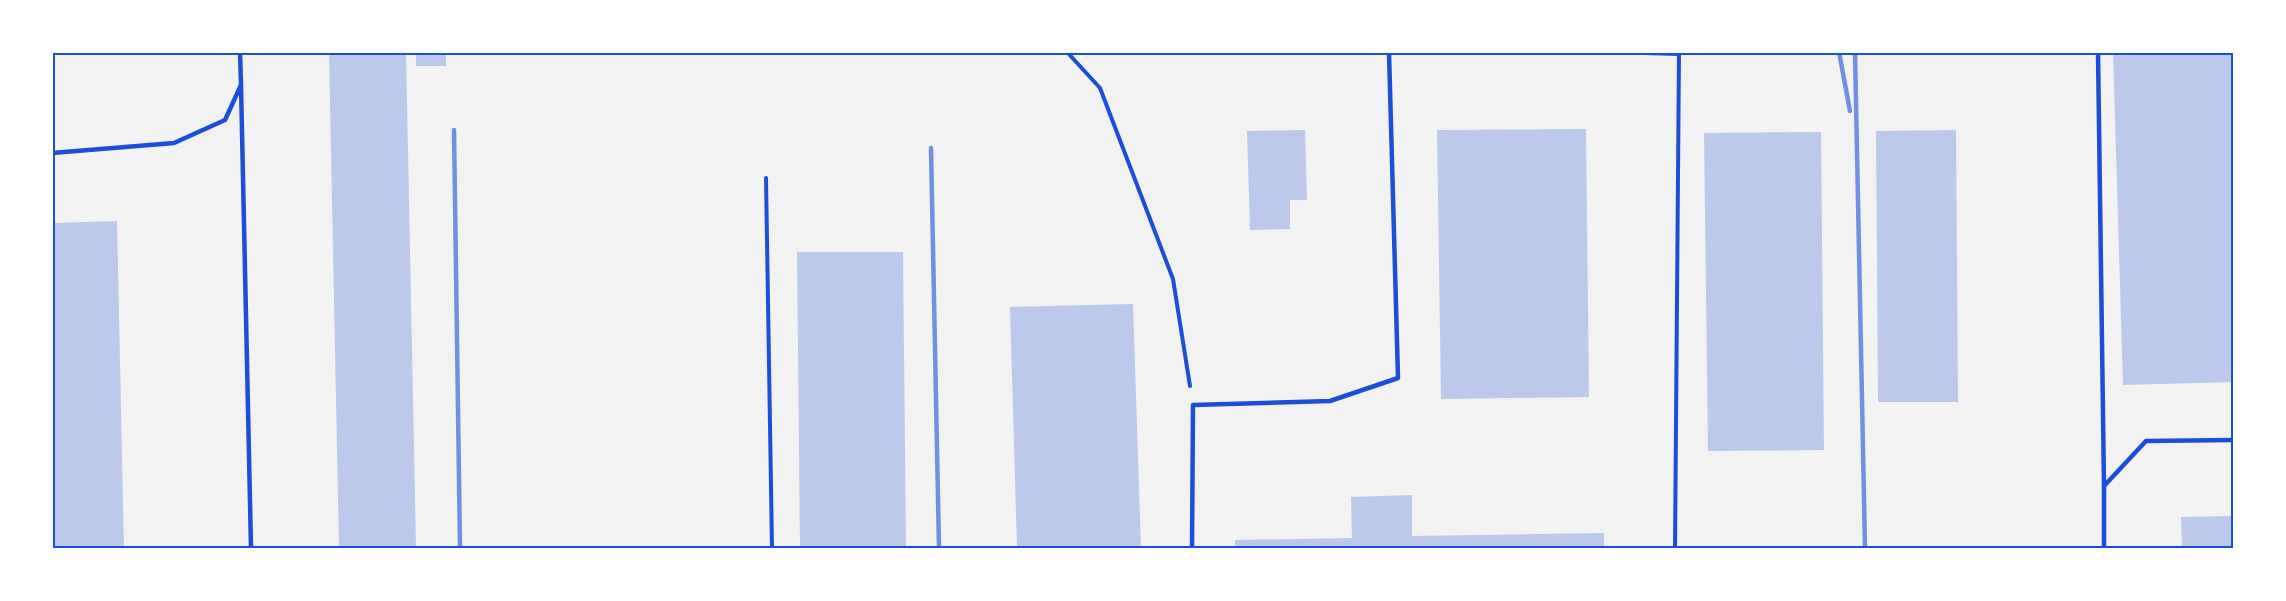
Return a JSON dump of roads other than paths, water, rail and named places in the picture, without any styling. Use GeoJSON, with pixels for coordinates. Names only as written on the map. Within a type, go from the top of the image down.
{"type":"FeatureCollection","features":[{"type":"Feature","properties":{"kind":"lane"},"geometry":{"type":"LineString","coordinates":[[240,52],[251,549]]}},
{"type":"Feature","properties":{"kind":"lane"},"geometry":{"type":"LineString","coordinates":[[1192,549],[1193,405],[1330,401],[1398,378],[1389,52]]}},
{"type":"Feature","properties":{"kind":"lane"},"geometry":{"type":"LineString","coordinates":[[2098,52],[2104,549]]}},
{"type":"Feature","properties":{"kind":"lane"},"geometry":{"type":"LineString","coordinates":[[52,153],[174,143],[225,120],[241,85]]}},
{"type":"Feature","properties":{"kind":"lane"},"geometry":{"type":"LineString","coordinates":[[2104,486],[2146,441],[2234,440]]}},
{"type":"Feature","properties":{"kind":"railway"},"geometry":{"type":"LineString","coordinates":[[1839,52],[1850,111]]}},
{"type":"Feature","properties":{"kind":"railway"},"geometry":{"type":"LineString","coordinates":[[1855,52],[1865,548]]}},
{"type":"Feature","properties":{"kind":"railway"},"geometry":{"type":"LineString","coordinates":[[454,130],[460,548]]}},
{"type":"Feature","properties":{"kind":"railway"},"geometry":{"type":"LineString","coordinates":[[931,148],[939,548]]}}]}
